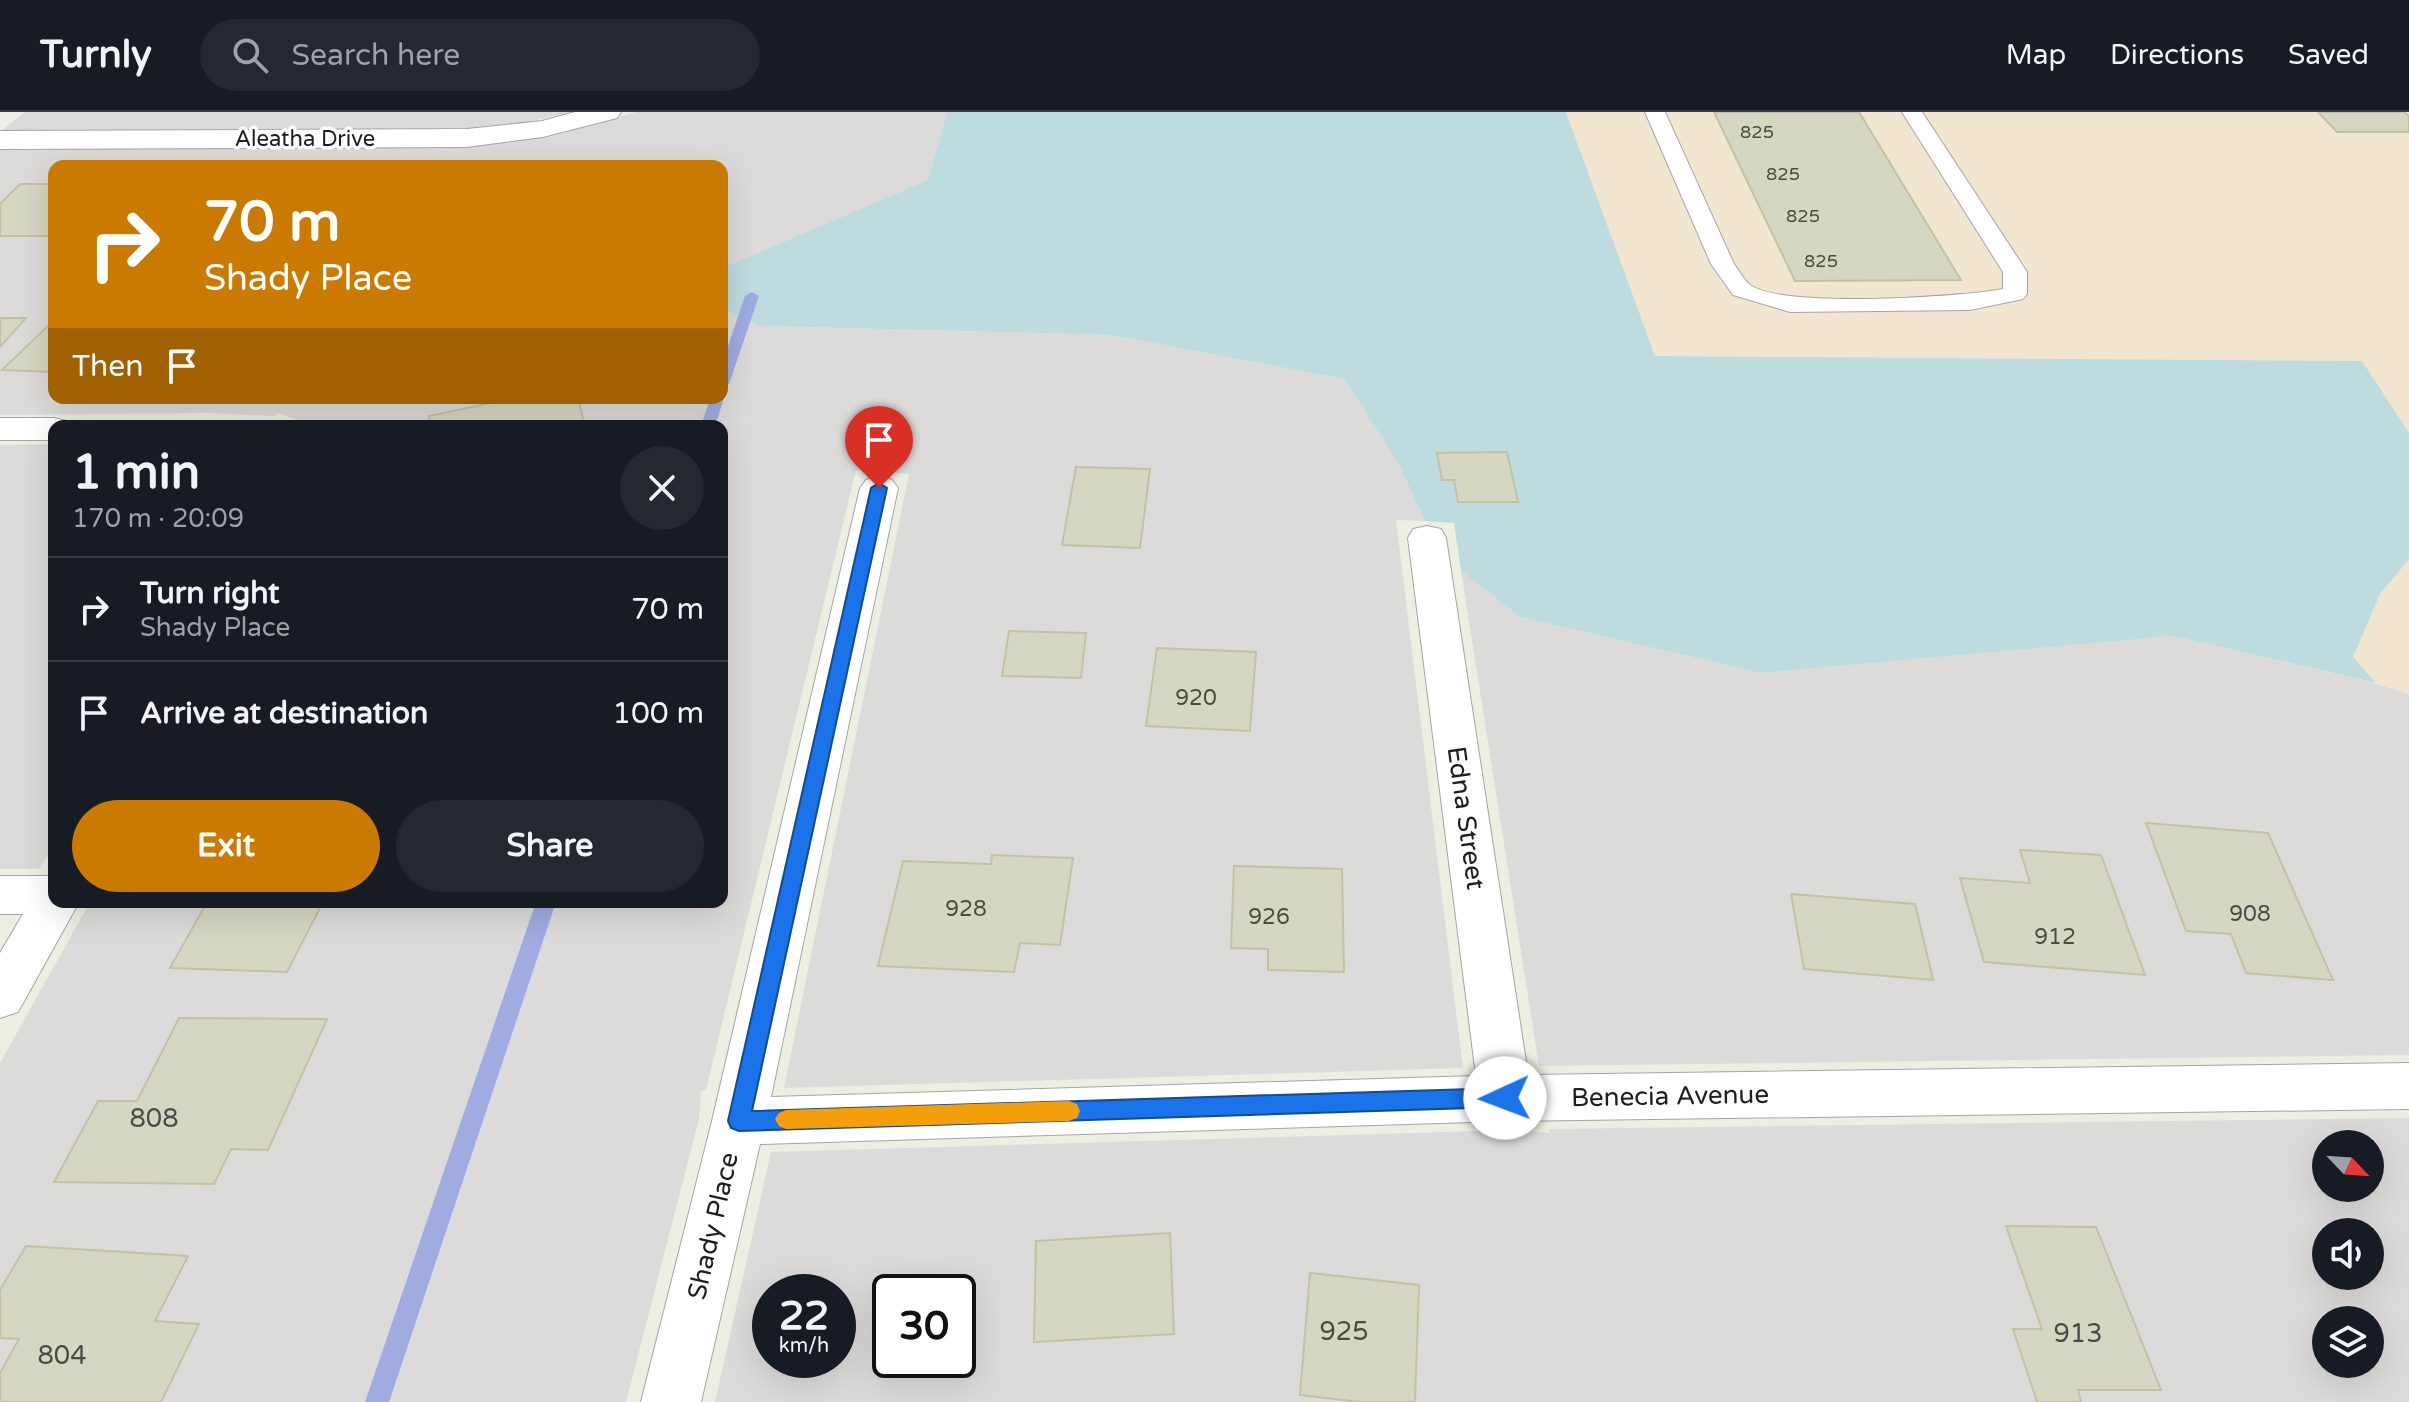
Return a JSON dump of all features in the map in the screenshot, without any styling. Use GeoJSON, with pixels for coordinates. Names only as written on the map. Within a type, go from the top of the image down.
{"type":"FeatureCollection","features":[{"type":"Feature","properties":{"kind":"street","name":"Aleatha Drive"},"geometry":{"type":"LineString","coordinates":[[0,140],[467,138],[543,129],[607,112]]}},
{"type":"Feature","properties":{"kind":"street"},"geometry":{"type":"LineString","coordinates":[[0,429],[48,429]]}},
{"type":"Feature","properties":{"kind":"street","name":"Shady Place"},"geometry":{"type":"LineString","coordinates":[[671,1402],[739,1121],[879,488]]}},
{"type":"Feature","properties":{"kind":"street","name":"Edna Street"},"geometry":{"type":"LineString","coordinates":[[1427,538],[1505,1098]]}},
{"type":"Feature","properties":{"kind":"street"},"geometry":{"type":"LineString","coordinates":[[0,895],[48,895]]}},
{"type":"Feature","properties":{"kind":"street"},"geometry":{"type":"LineString","coordinates":[[0,997],[52,908]]}},
{"type":"Feature","properties":{"kind":"street","name":"Benecia Avenue"},"geometry":{"type":"LineString","coordinates":[[739,1121],[1505,1098],[2409,1086]]}},
{"type":"Feature","properties":{"kind":"lane"},"geometry":{"type":"LineString","coordinates":[[1655,112],[1723,264],[1741,290],[1790,305],[1970,303],[2015,294],[2015,272],[1912,112]]}},
{"type":"Feature","properties":{"kind":"shaded area"},"geometry":{"type":"Polygon","coordinates":[[[25,112],[573,112],[507,126],[469,129],[1,131],[25,112]]]}},
{"type":"Feature","properties":{"kind":"shaded area"},"geometry":{"type":"Polygon","coordinates":[[[636,112],[947,112],[928,180],[728,265],[728,160],[48,160],[48,404],[728,404],[728,311],[759,326],[1111,335],[1344,379],[1397,461],[1425,521],[1396,520],[1463,1068],[784,1088],[909,474],[856,470],[706,1090],[701,1091],[699,1119],[626,1402],[0,1402],[0,1063],[87,908],[728,908],[728,420],[297,420],[279,413],[273,416],[210,413],[0,415],[0,149],[463,147],[550,137],[636,112]]]}},
{"type":"Feature","properties":{"kind":"shaded area"},"geometry":{"type":"Polygon","coordinates":[[[947,112],[1566,112],[1655,356],[2362,361],[2409,433],[2409,559],[2380,594],[2353,657],[2376,683],[2173,636],[1761,673],[1520,617],[1461,571],[1454,523],[1425,521],[1397,461],[1344,379],[1111,335],[759,326],[728,311],[728,265],[928,180],[947,112]]]}},
{"type":"Feature","properties":{"kind":"shaded area"},"geometry":{"type":"Polygon","coordinates":[[[1566,112],[2409,112],[2409,433],[2361,361],[1655,356],[1566,112]]]}},
{"type":"Feature","properties":{"kind":"shaded area"},"geometry":{"type":"Polygon","coordinates":[[[48,444],[48,855],[39,869],[0,869],[0,445],[48,444]]]}},
{"type":"Feature","properties":{"kind":"shaded area"},"geometry":{"type":"Polygon","coordinates":[[[2409,559],[2409,694],[2376,683],[2352,657],[2380,594],[2409,559]]]}},
{"type":"Feature","properties":{"kind":"shaded area"},"geometry":{"type":"Polygon","coordinates":[[[1461,571],[1520,617],[1761,673],[2173,636],[2409,694],[2409,1055],[1539,1066],[1461,571]]]}},
{"type":"Feature","properties":{"kind":"shaded area"},"geometry":{"type":"Polygon","coordinates":[[[2409,1118],[2409,1402],[715,1402],[771,1152],[1513,1130],[1549,1133],[1550,1129],[2409,1118]]]}},
{"type":"Feature","properties":{"kind":"building"},"geometry":{"type":"Polygon","coordinates":[[[1714,112],[1859,112],[1961,280],[1795,281],[1714,112]]]}},
{"type":"Feature","properties":{"kind":"building"},"geometry":{"type":"Polygon","coordinates":[[[2318,112],[2404,112],[2409,116],[2409,132],[2337,132],[2318,112]]]}},
{"type":"Feature","properties":{"kind":"building"},"geometry":{"type":"Polygon","coordinates":[[[20,184],[48,184],[48,236],[0,236],[0,204],[20,184]]]}},
{"type":"Feature","properties":{"kind":"building"},"geometry":{"type":"Polygon","coordinates":[[[0,318],[26,318],[0,347],[0,318]]]}},
{"type":"Feature","properties":{"kind":"building"},"geometry":{"type":"Polygon","coordinates":[[[48,326],[48,372],[2,370],[48,326]]]}},
{"type":"Feature","properties":{"kind":"building"},"geometry":{"type":"Polygon","coordinates":[[[486,404],[580,404],[584,420],[429,420],[429,416],[486,404]]]}},
{"type":"Feature","properties":{"kind":"building"},"geometry":{"type":"Polygon","coordinates":[[[1507,452],[1518,502],[1458,502],[1454,480],[1442,480],[1437,453],[1507,452]]]}},
{"type":"Feature","properties":{"kind":"building"},"geometry":{"type":"Polygon","coordinates":[[[1076,467],[1150,469],[1140,548],[1062,545],[1076,467]]]}},
{"type":"Feature","properties":{"kind":"building"},"geometry":{"type":"Polygon","coordinates":[[[1009,631],[1086,633],[1081,678],[1002,676],[1009,631]]]}},
{"type":"Feature","properties":{"kind":"building"},"geometry":{"type":"Polygon","coordinates":[[[1157,648],[1256,652],[1250,731],[1146,726],[1157,648]]]}},
{"type":"Feature","properties":{"kind":"building"},"geometry":{"type":"Polygon","coordinates":[[[2146,823],[2268,833],[2333,980],[2246,973],[2231,934],[2186,931],[2146,823]]]}},
{"type":"Feature","properties":{"kind":"building"},"geometry":{"type":"Polygon","coordinates":[[[2020,850],[2101,855],[2145,975],[1984,962],[1960,878],[2030,883],[2020,850]]]}},
{"type":"Feature","properties":{"kind":"building"},"geometry":{"type":"Polygon","coordinates":[[[992,855],[1073,858],[1060,945],[1020,943],[1014,972],[878,966],[903,861],[991,864],[992,855]]]}},
{"type":"Feature","properties":{"kind":"building"},"geometry":{"type":"Polygon","coordinates":[[[1234,866],[1342,869],[1344,972],[1268,970],[1268,949],[1231,948],[1234,866]]]}},
{"type":"Feature","properties":{"kind":"building"},"geometry":{"type":"Polygon","coordinates":[[[1791,894],[1915,904],[1933,980],[1804,969],[1791,894]]]}},
{"type":"Feature","properties":{"kind":"building"},"geometry":{"type":"Polygon","coordinates":[[[204,908],[320,908],[287,972],[170,968],[204,908]]]}},
{"type":"Feature","properties":{"kind":"building"},"geometry":{"type":"Polygon","coordinates":[[[179,1018],[327,1019],[268,1150],[231,1149],[214,1184],[54,1182],[98,1101],[137,1101],[179,1018]]]}},
{"type":"Feature","properties":{"kind":"building"},"geometry":{"type":"Polygon","coordinates":[[[2006,1226],[2096,1227],[2161,1390],[2078,1390],[2081,1402],[2037,1402],[2013,1329],[2042,1329],[2006,1226]]]}},
{"type":"Feature","properties":{"kind":"building"},"geometry":{"type":"Polygon","coordinates":[[[1170,1233],[1174,1334],[1034,1342],[1036,1241],[1170,1233]]]}},
{"type":"Feature","properties":{"kind":"building"},"geometry":{"type":"Polygon","coordinates":[[[26,1246],[188,1256],[155,1321],[199,1324],[161,1402],[0,1402],[0,1373],[19,1339],[0,1338],[0,1290],[26,1246]]]}},
{"type":"Feature","properties":{"kind":"building"},"geometry":{"type":"Polygon","coordinates":[[[1310,1273],[1419,1285],[1415,1402],[1360,1402],[1300,1395],[1310,1273]]]}},
{"type":"Feature","properties":{"kind":"waterway"},"geometry":{"type":"LineString","coordinates":[[728,366],[752,296]]}},
{"type":"Feature","properties":{"kind":"waterway"},"geometry":{"type":"LineString","coordinates":[[710,420],[715,404]]}},
{"type":"Feature","properties":{"kind":"waterway"},"geometry":{"type":"LineString","coordinates":[[377,1402],[544,908]]}},
{"type":"Feature","properties":{"kind":"slow traffic"},"geometry":{"type":"LineString","coordinates":[[786,1119],[1069,1111]]}},
{"type":"Feature","properties":{"kind":"route"},"geometry":{"type":"LineString","coordinates":[[879,488],[739,1121],[1505,1098]]}}]}
